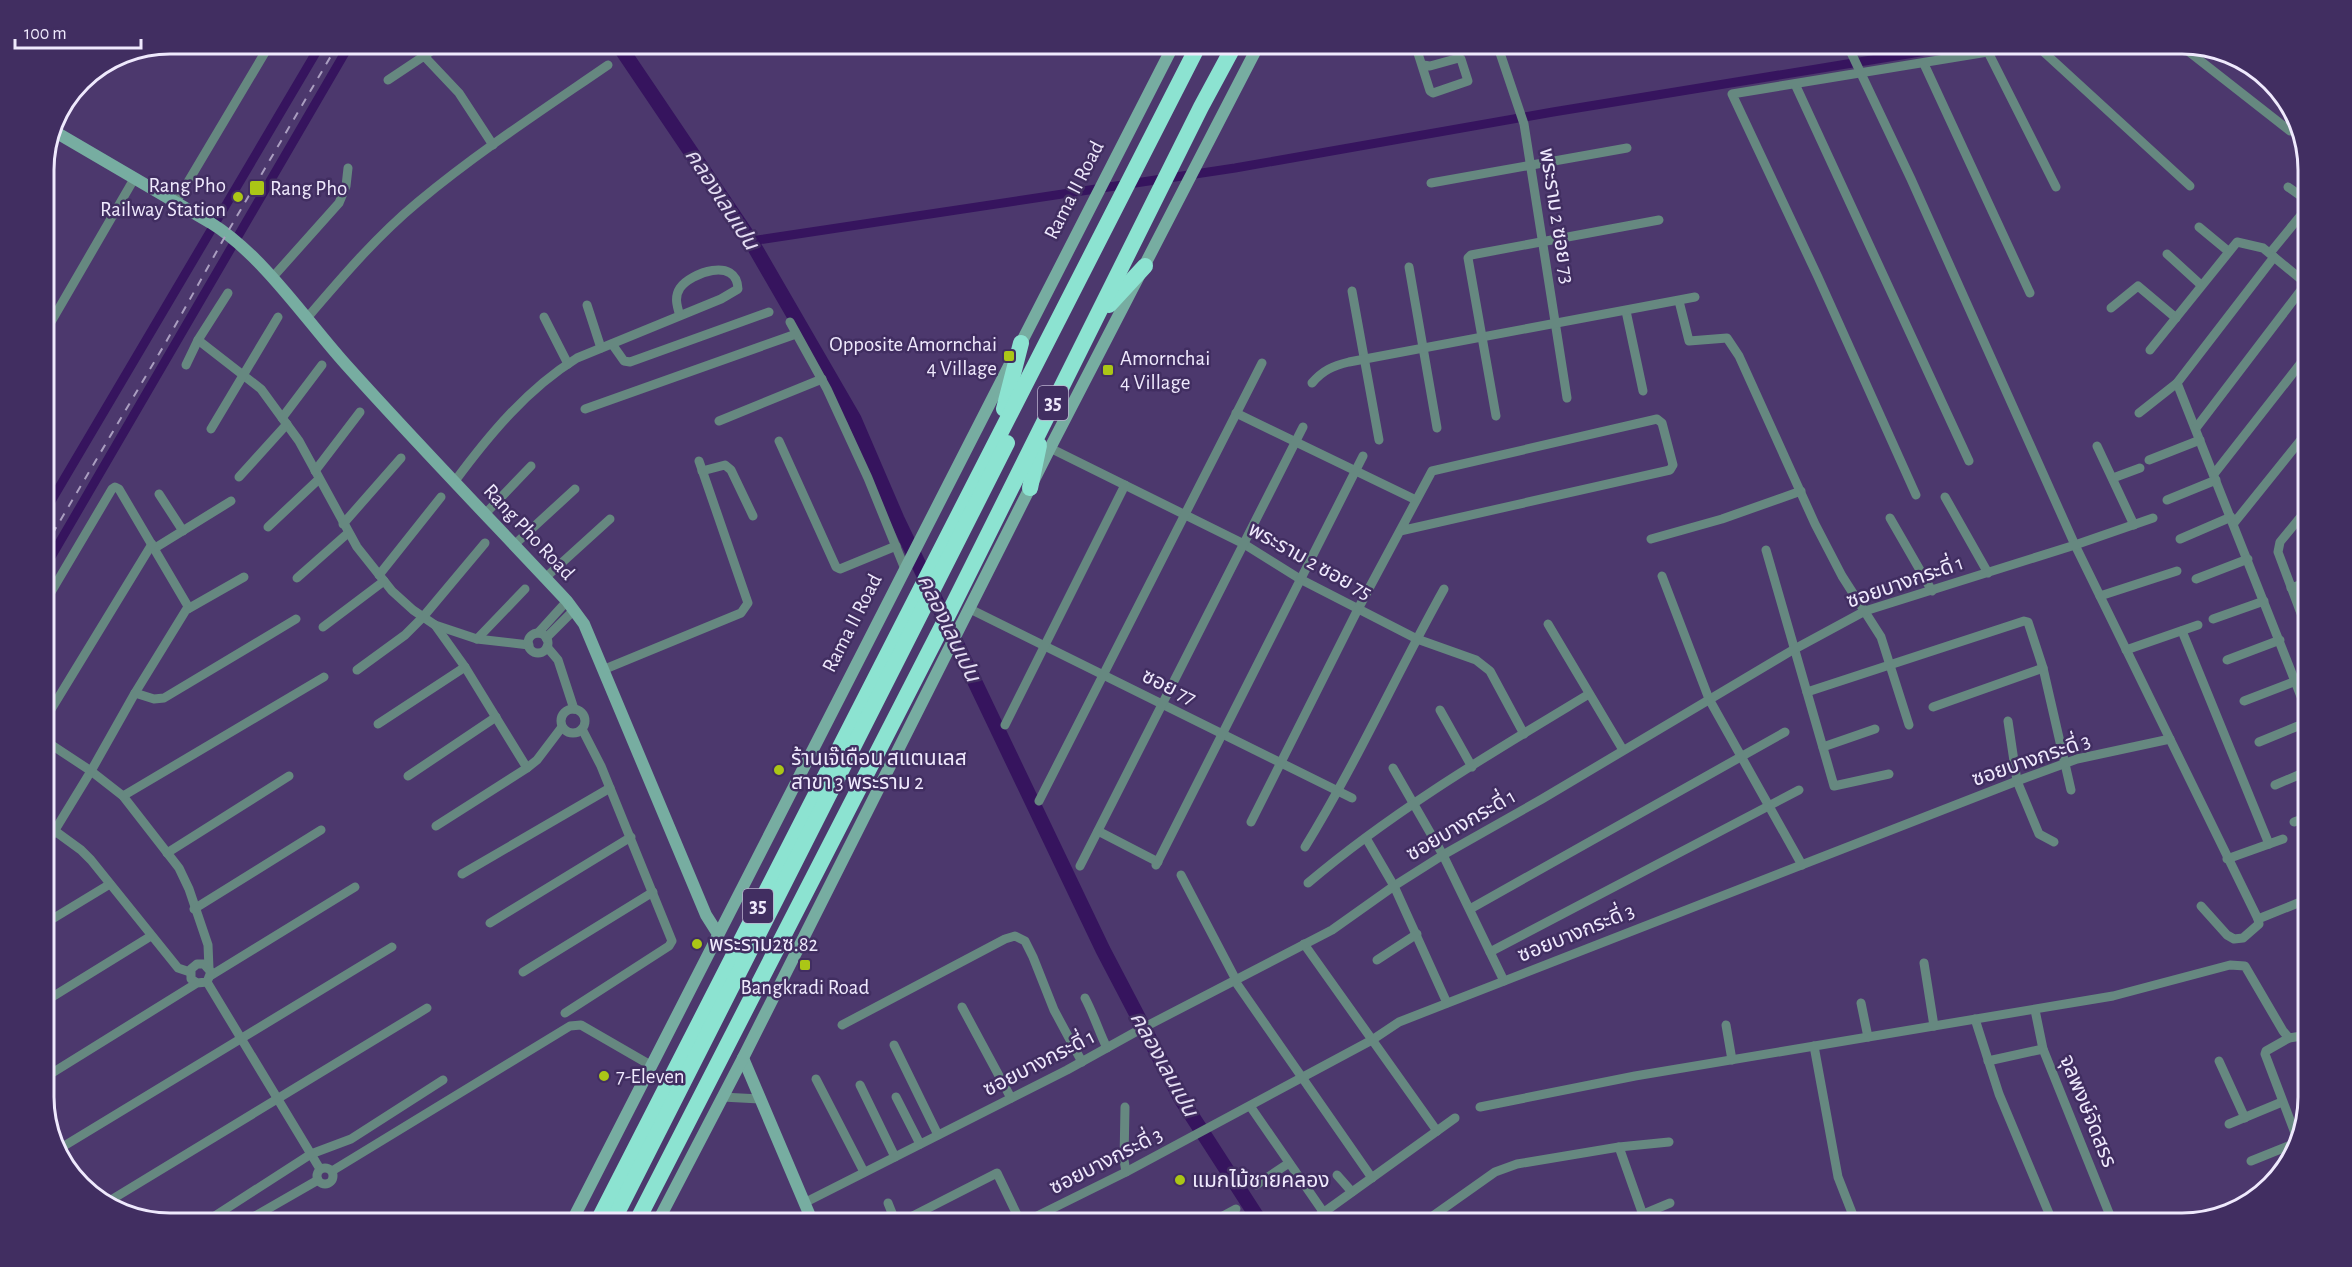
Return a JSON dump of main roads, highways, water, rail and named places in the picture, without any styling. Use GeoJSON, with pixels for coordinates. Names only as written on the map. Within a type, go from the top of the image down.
{"type":"FeatureCollection","features":[{"type":"Feature","properties":{"kind":"highway","name":"35"},"geometry":{"type":"LineString","coordinates":[[603,1213],[1194,54]]}},
{"type":"Feature","properties":{"kind":"highway"},"geometry":{"type":"LineString","coordinates":[[618,1213],[1205,54]]}},
{"type":"Feature","properties":{"kind":"highway"},"geometry":{"type":"LineString","coordinates":[[637,1213],[1222,54]]}},
{"type":"Feature","properties":{"kind":"highway","name":"35"},"geometry":{"type":"LineString","coordinates":[[642,1213],[951,609],[1094,320],[1230,54]]}},
{"type":"Feature","properties":{"kind":"highway"},"geometry":{"type":"LineString","coordinates":[[1094,320],[1145,266]]}},
{"type":"Feature","properties":{"kind":"highway"},"geometry":{"type":"LineString","coordinates":[[951,528],[1006,404],[1021,343]]}},
{"type":"Feature","properties":{"kind":"highway"},"geometry":{"type":"LineString","coordinates":[[1030,488],[1044,421]]}},
{"type":"Feature","properties":{"kind":"main road","name":"Rama II Road"},"geometry":{"type":"LineString","coordinates":[[577,1213],[1169,54]]}},
{"type":"Feature","properties":{"kind":"main road","name":"35"},"geometry":{"type":"LineString","coordinates":[[663,1213],[959,631],[1050,447],[1254,54]]}},
{"type":"Feature","properties":{"kind":"main road","name":"Rang Pho Road"},"geometry":{"type":"LineString","coordinates":[[60,134],[214,224],[238,243],[272,278],[347,366],[570,606],[584,624],[605,669],[706,915],[718,934]]}},
{"type":"Feature","properties":{"kind":"main road"},"geometry":{"type":"LineString","coordinates":[[743,1058],[808,1213]]}},
{"type":"Feature","properties":{"kind":"waterway"},"geometry":{"type":"LineString","coordinates":[[54,496],[315,54]]}},
{"type":"Feature","properties":{"kind":"waterway"},"geometry":{"type":"LineString","coordinates":[[54,552],[344,54]]}},
{"type":"Feature","properties":{"kind":"waterway","name":"คลองเลนเปน"},"geometry":{"type":"LineString","coordinates":[[625,54],[751,241],[854,419],[897,519],[1103,950],[1181,1099],[1255,1213]]}},
{"type":"Feature","properties":{"kind":"waterway"},"geometry":{"type":"LineString","coordinates":[[751,241],[1235,168],[1553,112],[1908,54]]}},
{"type":"Feature","properties":{"kind":"railway"},"geometry":{"type":"LineString","coordinates":[[54,531],[332,54]]}},
{"type":"Feature","properties":{"kind":"place","name":"Rang Pho"},"geometry":{"type":"Point","coordinates":[257,188]}},
{"type":"Feature","properties":{"kind":"place","name":"Rang Pho Railway Station"},"geometry":{"type":"Point","coordinates":[238,197]}},
{"type":"Feature","properties":{"kind":"place","name":"Opposite Amornchai 4 Village"},"geometry":{"type":"Point","coordinates":[1009,356]}},
{"type":"Feature","properties":{"kind":"place","name":"Amornchai 4 Village"},"geometry":{"type":"Point","coordinates":[1108,370]}},
{"type":"Feature","properties":{"kind":"place","name":"ร้านเจ๊เดือน สแตนเลส สาขา 3 พระราม 2"},"geometry":{"type":"Point","coordinates":[779,770]}},
{"type":"Feature","properties":{"kind":"place","name":"พระราม2ซ.82"},"geometry":{"type":"Point","coordinates":[697,944]}},
{"type":"Feature","properties":{"kind":"place","name":"Bangkradi Road"},"geometry":{"type":"Point","coordinates":[805,965]}},
{"type":"Feature","properties":{"kind":"place","name":"7-Eleven"},"geometry":{"type":"Point","coordinates":[604,1076]}},
{"type":"Feature","properties":{"kind":"place","name":"แมกไม้ชายคลอง"},"geometry":{"type":"Point","coordinates":[1180,1180]}}]}
